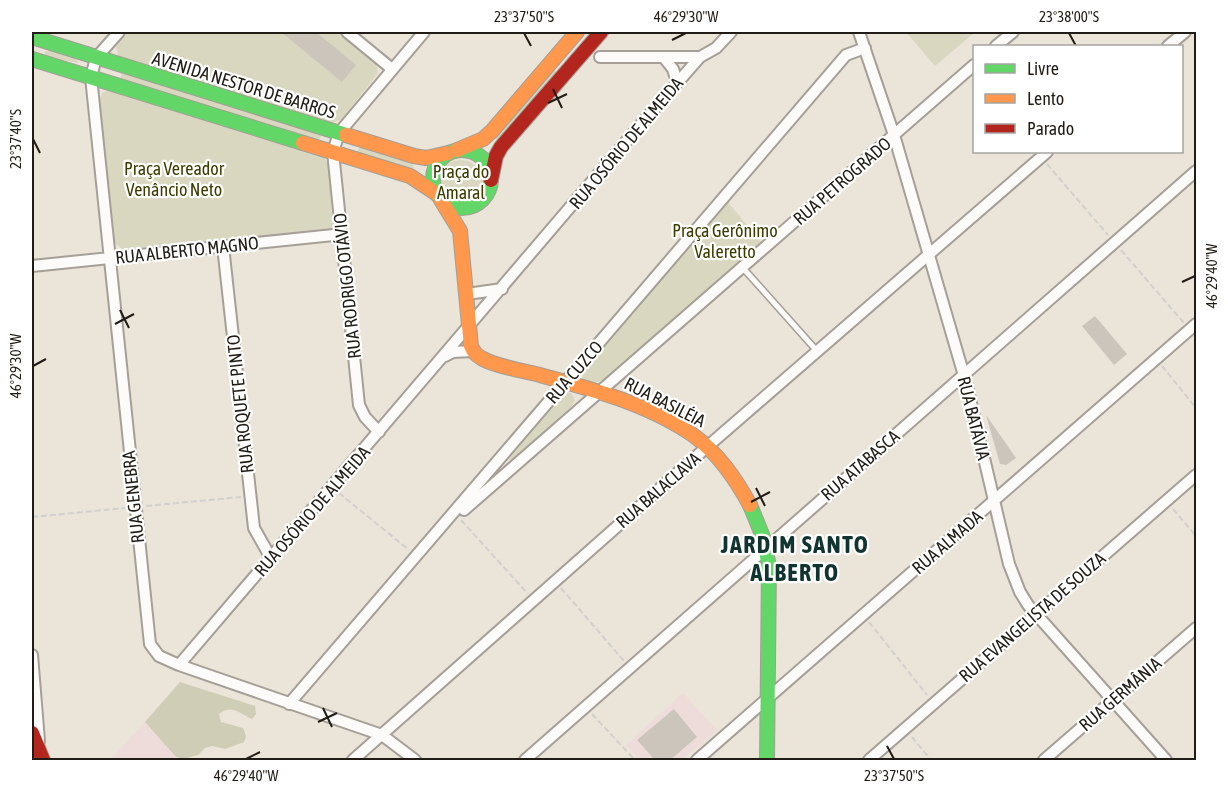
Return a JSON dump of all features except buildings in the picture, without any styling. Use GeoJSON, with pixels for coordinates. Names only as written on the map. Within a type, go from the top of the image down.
{"type":"FeatureCollection","features":[{"type":"Feature","properties":{"kind":"street"},"geometry":{"type":"LineString","coordinates":[[96,58],[119,32]]}},
{"type":"Feature","properties":{"kind":"street"},"geometry":{"type":"LineString","coordinates":[[347,32],[392,69]]}},
{"type":"Feature","properties":{"kind":"street"},"geometry":{"type":"LineString","coordinates":[[339,133],[424,32]]}},
{"type":"Feature","properties":{"kind":"street"},"geometry":{"type":"LineString","coordinates":[[444,356],[453,352],[473,351],[460,231],[439,197],[433,183],[434,171],[439,161],[452,152],[483,139],[492,131],[578,32]]}},
{"type":"Feature","properties":{"kind":"street"},"geometry":{"type":"LineString","coordinates":[[460,231],[488,194],[496,156],[501,147],[601,32]]}},
{"type":"Feature","properties":{"kind":"street","name":"RUA OSÓRIO DE ALMEIDA"},"geometry":{"type":"LineString","coordinates":[[179,666],[677,82],[700,57],[716,48],[731,32]]}},
{"type":"Feature","properties":{"kind":"street","name":"RUA BATÁVIA"},"geometry":{"type":"LineString","coordinates":[[859,32],[894,135],[930,255],[1016,585],[1024,600],[1166,760]]}},
{"type":"Feature","properties":{"kind":"street"},"geometry":{"type":"LineString","coordinates":[[997,45],[1013,32]]}},
{"type":"Feature","properties":{"kind":"street"},"geometry":{"type":"LineString","coordinates":[[1169,45],[1185,32]]}},
{"type":"Feature","properties":{"kind":"street","name":"AVENIDA NESTOR DE BARROS"},"geometry":{"type":"LineString","coordinates":[[32,37],[414,156],[426,158],[452,152]]}},
{"type":"Feature","properties":{"kind":"street","name":"RUA CUZCO"},"geometry":{"type":"LineString","coordinates":[[289,704],[846,55],[865,48]]}},
{"type":"Feature","properties":{"kind":"street"},"geometry":{"type":"LineString","coordinates":[[556,57],[569,68]]}},
{"type":"Feature","properties":{"kind":"street"},"geometry":{"type":"LineString","coordinates":[[600,57],[665,59],[700,57]]}},
{"type":"Feature","properties":{"kind":"street","name":"RUA GENEBRA"},"geometry":{"type":"LineString","coordinates":[[96,58],[91,77],[148,638],[159,656],[179,666],[382,735],[416,760]]}},
{"type":"Feature","properties":{"kind":"street","name":"AVENIDA NESTOR DE BARROS"},"geometry":{"type":"LineString","coordinates":[[32,59],[415,177],[439,197]]}},
{"type":"Feature","properties":{"kind":"street"},"geometry":{"type":"LineString","coordinates":[[665,59],[673,69],[677,82]]}},
{"type":"Feature","properties":{"kind":"street","name":"RUA PETROGRADO"},"geometry":{"type":"LineString","coordinates":[[437,533],[973,67]]}},
{"type":"Feature","properties":{"kind":"street","name":"RUA RODRIGO OTÁVIO"},"geometry":{"type":"LineString","coordinates":[[339,133],[333,152],[359,405],[364,417],[379,432]]}},
{"type":"Feature","properties":{"kind":"street"},"geometry":{"type":"LineString","coordinates":[[452,152],[469,151],[481,157],[489,168],[491,180]]}},
{"type":"Feature","properties":{"kind":"street","name":"RUA BALACLAVA"},"geometry":{"type":"LineString","coordinates":[[353,760],[708,446],[1046,153]]}},
{"type":"Feature","properties":{"kind":"street","name":"RUA ATABASCA"},"geometry":{"type":"LineString","coordinates":[[525,760],[1197,171]]}},
{"type":"Feature","properties":{"kind":"street"},"geometry":{"type":"LineString","coordinates":[[439,197],[458,208],[470,207],[481,202]]}},
{"type":"Feature","properties":{"kind":"street","name":"RUA ALBERTO MAGNO"},"geometry":{"type":"LineString","coordinates":[[32,266],[343,234]]}},
{"type":"Feature","properties":{"kind":"street","name":"RUA ROQUETE PINTO"},"geometry":{"type":"LineString","coordinates":[[224,246],[254,528],[271,558]]}},
{"type":"Feature","properties":{"kind":"street"},"geometry":{"type":"LineString","coordinates":[[467,294],[490,293],[502,289]]}},
{"type":"Feature","properties":{"kind":"street","name":"RUA ALMADA"},"geometry":{"type":"LineString","coordinates":[[696,760],[1197,324]]}},
{"type":"Feature","properties":{"kind":"street","name":"RUA BASILÉIA"},"geometry":{"type":"LineString","coordinates":[[473,351],[484,359],[601,391],[679,425],[708,446],[746,495],[767,546],[770,583],[766,760]]}},
{"type":"Feature","properties":{"kind":"street","name":"RUA EVANGELISTA DE SOUZA"},"geometry":{"type":"LineString","coordinates":[[869,760],[1197,475]]}},
{"type":"Feature","properties":{"kind":"street","name":"RUA GERMÂNIA"},"geometry":{"type":"LineString","coordinates":[[1044,760],[1197,628]]}},
{"type":"Feature","properties":{"kind":"street"},"geometry":{"type":"LineString","coordinates":[[32,655],[42,757]]}},
{"type":"Feature","properties":{"kind":"street"},"geometry":{"type":"LineString","coordinates":[[32,733],[42,757]]}},
{"type":"Feature","properties":{"kind":"lane"},"geometry":{"type":"LineString","coordinates":[[743,268],[817,351]]}},
{"type":"Feature","properties":{"kind":"path"},"geometry":{"type":"LineString","coordinates":[[1156,360],[1197,408]]}},
{"type":"Feature","properties":{"kind":"path"},"geometry":{"type":"LineString","coordinates":[[332,487],[416,556]]}},
{"type":"Feature","properties":{"kind":"path"},"geometry":{"type":"LineString","coordinates":[[1166,501],[1197,536]]}},
{"type":"Feature","properties":{"kind":"path"},"geometry":{"type":"LineString","coordinates":[[457,516],[534,600]]}},
{"type":"Feature","properties":{"kind":"path"},"geometry":{"type":"LineString","coordinates":[[555,581],[630,668]]}},
{"type":"Feature","properties":{"kind":"path"},"geometry":{"type":"LineString","coordinates":[[863,615],[934,703]]}},
{"type":"Feature","properties":{"kind":"path"},"geometry":{"type":"LineString","coordinates":[[586,707],[634,760]]}},
{"type":"Feature","properties":{"kind":"path"},"geometry":{"type":"LineString","coordinates":[[904,729],[931,760]]}},
{"type":"Feature","properties":{"kind":"shaded area"},"geometry":{"type":"Polygon","coordinates":[[[180,682],[255,706],[256,714],[252,719],[232,710],[219,714],[221,722],[243,728],[246,736],[244,742],[225,749],[212,746],[205,748],[198,755],[183,759],[176,757],[145,722],[180,682]]]}},
{"type":"Feature","properties":{"kind":"shaded area"},"geometry":{"type":"Polygon","coordinates":[[[683,693],[717,730],[682,760],[640,760],[626,745],[683,693]]]}},
{"type":"Feature","properties":{"kind":"shaded area"},"geometry":{"type":"Polygon","coordinates":[[[145,722],[180,760],[109,760],[126,743],[145,722]]]}},
{"type":"Feature","properties":{"kind":"green space"},"geometry":{"type":"Polygon","coordinates":[[[128,32],[336,32],[377,66],[378,73],[341,120],[330,123],[119,57],[116,47],[128,32]]]}},
{"type":"Feature","properties":{"kind":"green space"},"geometry":{"type":"Polygon","coordinates":[[[906,32],[975,32],[935,66],[906,32]]]}},
{"type":"Feature","properties":{"kind":"green space"},"geometry":{"type":"Polygon","coordinates":[[[50,50],[76,58],[78,63],[45,56],[45,52],[50,50]]]}},
{"type":"Feature","properties":{"kind":"green space"},"geometry":{"type":"Polygon","coordinates":[[[554,70],[557,73],[499,141],[497,140],[495,137],[554,70]]]}},
{"type":"Feature","properties":{"kind":"green space"},"geometry":{"type":"Polygon","coordinates":[[[124,73],[321,135],[321,137],[318,140],[121,79],[121,74],[124,73]]]}},
{"type":"Feature","properties":{"kind":"green space","name":"Praça Vereador Venâncio Neto"},"geometry":{"type":"Polygon","coordinates":[[[108,90],[323,156],[328,164],[333,228],[122,249],[113,241],[100,99],[102,93],[108,90]]]}},
{"type":"Feature","properties":{"kind":"green space"},"geometry":{"type":"Polygon","coordinates":[[[360,147],[412,163],[414,167],[413,169],[357,152],[360,147]]]}},
{"type":"Feature","properties":{"kind":"green space","name":"Praça do Amaral"},"geometry":{"type":"Polygon","coordinates":[[[461,160],[469,161],[476,166],[481,173],[481,189],[476,196],[469,201],[461,202],[453,201],[446,196],[441,189],[440,181],[441,173],[446,166],[453,161],[461,160]]]}},
{"type":"Feature","properties":{"kind":"green space","name":"Praça Gerônimo Valeretto"},"geometry":{"type":"Polygon","coordinates":[[[726,200],[762,243],[606,379],[592,384],[583,380],[582,370],[726,200]]]}},
{"type":"Feature","properties":{"kind":"green space"},"geometry":{"type":"Polygon","coordinates":[[[564,392],[571,393],[575,400],[571,407],[512,460],[508,459],[564,392]]]}},
{"type":"Feature","properties":{"kind":"traffic: fast"},"geometry":{"type":"LineString","coordinates":[[32,37],[346,135]]}},
{"type":"Feature","properties":{"kind":"traffic: fast"},"geometry":{"type":"LineString","coordinates":[[32,59],[303,143]]}},
{"type":"Feature","properties":{"kind":"traffic: fast"},"geometry":{"type":"LineString","coordinates":[[456,150],[468,150],[483,158],[491,173],[491,179],[491,185],[483,200],[468,208],[456,208],[441,200],[433,185],[433,173],[441,158],[456,150]]}},
{"type":"Feature","properties":{"kind":"traffic: fast"},"geometry":{"type":"LineString","coordinates":[[750,505],[763,537],[769,566],[767,760]]}},
{"type":"Feature","properties":{"kind":"traffic: slow"},"geometry":{"type":"LineString","coordinates":[[457,150],[483,139],[492,131],[577,32]]}},
{"type":"Feature","properties":{"kind":"traffic: slow"},"geometry":{"type":"LineString","coordinates":[[346,135],[414,156],[426,158],[448,153]]}},
{"type":"Feature","properties":{"kind":"traffic: slow"},"geometry":{"type":"LineString","coordinates":[[303,143],[410,176],[437,194]]}},
{"type":"Feature","properties":{"kind":"traffic: slow"},"geometry":{"type":"LineString","coordinates":[[441,200],[460,231],[471,346],[476,354],[497,365],[599,392],[639,406],[676,424],[702,442],[718,458],[750,505]]}},
{"type":"Feature","properties":{"kind":"traffic: jam"},"geometry":{"type":"LineString","coordinates":[[491,180],[496,156],[501,147],[601,32]]}},
{"type":"Feature","properties":{"kind":"traffic: jam"},"geometry":{"type":"LineString","coordinates":[[32,733],[43,760]]}},
{"type":"Feature","properties":{"kind":"district","name":"JARDIM SANTO ALBERTO"},"geometry":{"type":"Point","coordinates":[795,558]}}]}
